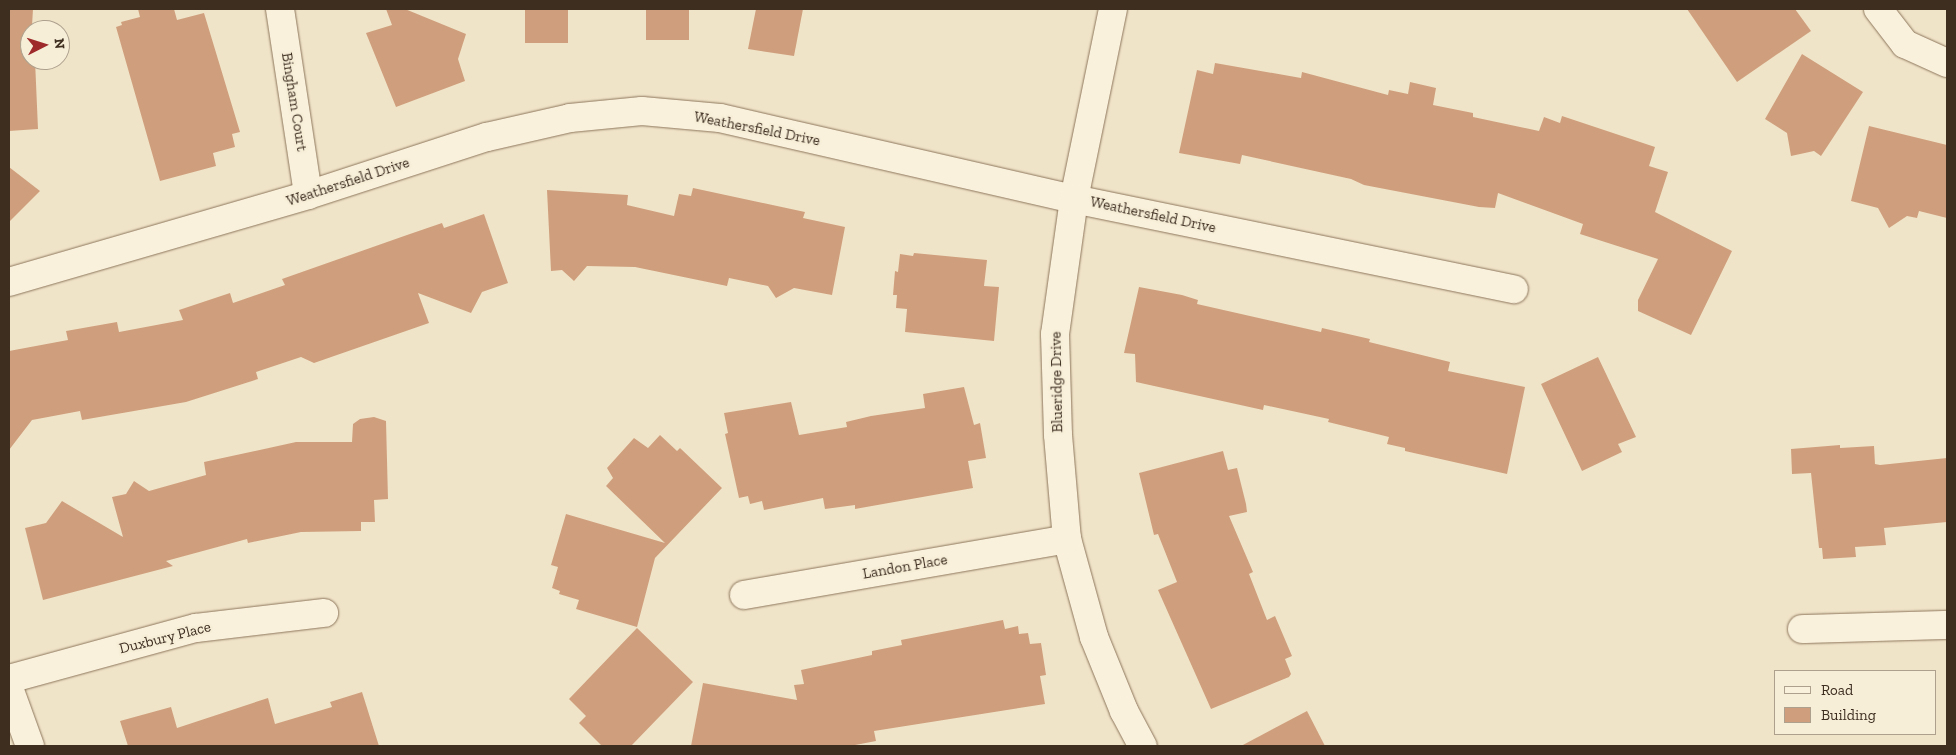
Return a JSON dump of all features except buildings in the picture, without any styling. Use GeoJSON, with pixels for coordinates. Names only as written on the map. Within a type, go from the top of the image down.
{"type":"FeatureCollection","features":[{"type":"Feature","properties":{"kind":"street","name":"Bingham Court"},"geometry":{"type":"LineString","coordinates":[[280,9],[308,195]]}},
{"type":"Feature","properties":{"kind":"street","name":"Blueridge Drive"},"geometry":{"type":"LineString","coordinates":[[1113,9],[1074,199],[1055,334],[1058,435],[1067,539],[1094,637],[1124,712],[1143,746]]}},
{"type":"Feature","properties":{"kind":"street"},"geometry":{"type":"LineString","coordinates":[[1878,9],[1905,44],[1947,63]]}},
{"type":"Feature","properties":{"kind":"street","name":"Weathersfield Drive"},"geometry":{"type":"LineString","coordinates":[[9,282],[308,195],[487,136],[570,118],[642,111],[720,118],[1074,199],[1514,289]]}},
{"type":"Feature","properties":{"kind":"street","name":"Landon Place"},"geometry":{"type":"LineString","coordinates":[[744,595],[1067,539]]}},
{"type":"Feature","properties":{"kind":"street","name":"Duxbury Place"},"geometry":{"type":"LineString","coordinates":[[9,679],[196,628],[324,613]]}},
{"type":"Feature","properties":{"kind":"street"},"geometry":{"type":"LineString","coordinates":[[1802,629],[1947,624]]}},
{"type":"Feature","properties":{"kind":"street"},"geometry":{"type":"LineString","coordinates":[[9,688],[30,746]]}}]}
